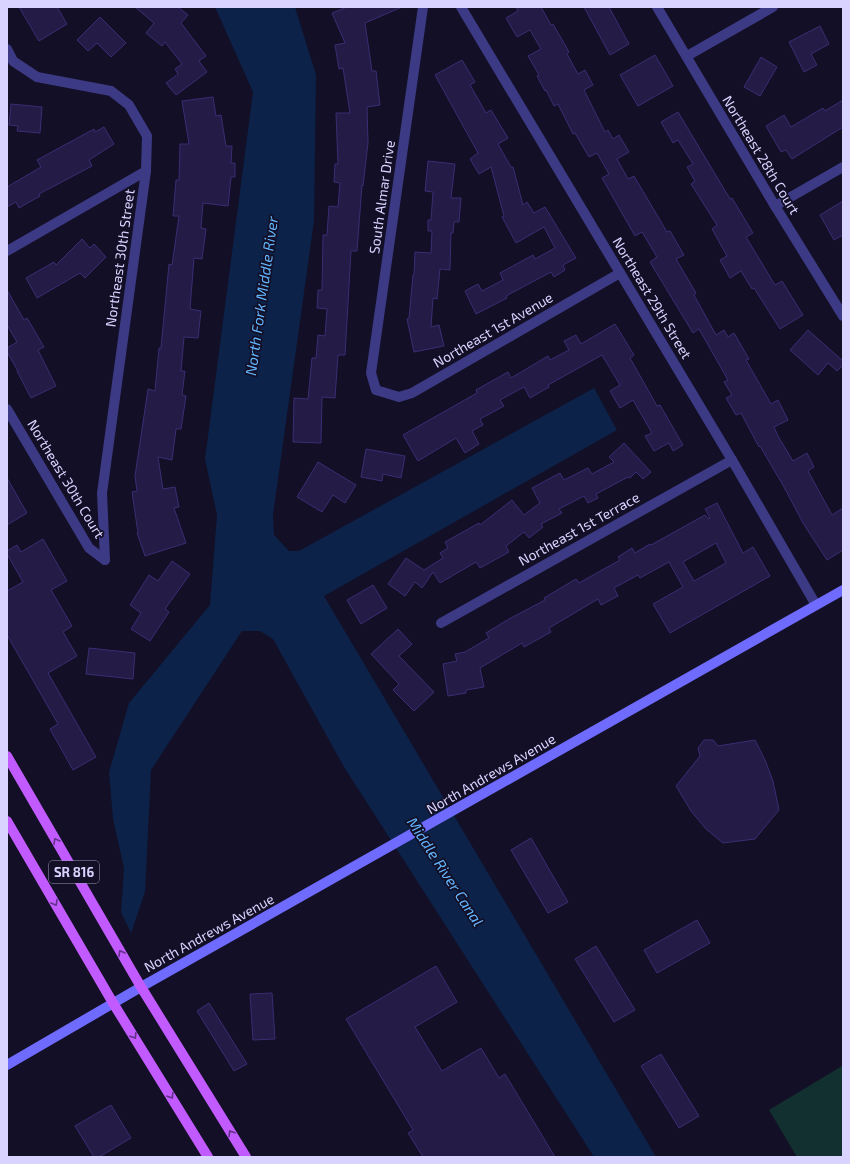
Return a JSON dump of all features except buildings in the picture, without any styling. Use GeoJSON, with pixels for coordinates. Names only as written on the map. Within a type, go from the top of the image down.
{"type":"FeatureCollection","features":[{"type":"Feature","properties":{"kind":"main road","name":"North Andrews Avenue"},"geometry":{"type":"LineString","coordinates":[[7,1065],[141,987],[843,590]]}},
{"type":"Feature","properties":{"kind":"main road","name":"SR 816"},"geometry":{"type":"LineString","coordinates":[[7,756],[141,987],[246,1157]]}},
{"type":"Feature","properties":{"kind":"main road","name":"SR 816"},"geometry":{"type":"LineString","coordinates":[[7,821],[113,1003],[208,1157]]}},
{"type":"Feature","properties":{"kind":"street","name":"South Almar Drive"},"geometry":{"type":"LineString","coordinates":[[376,390],[371,373],[423,7]]}},
{"type":"Feature","properties":{"kind":"street","name":"Northeast 29th Street"},"geometry":{"type":"LineString","coordinates":[[461,7],[732,460],[816,605]]}},
{"type":"Feature","properties":{"kind":"street","name":"Northeast 28th Court"},"geometry":{"type":"LineString","coordinates":[[657,7],[775,206],[843,316]]}},
{"type":"Feature","properties":{"kind":"street"},"geometry":{"type":"LineString","coordinates":[[686,56],[773,7]]}},
{"type":"Feature","properties":{"kind":"street","name":"Northeast 30th Street"},"geometry":{"type":"LineString","coordinates":[[7,49],[10,63],[37,77],[111,91],[129,105],[148,136],[146,171],[102,493],[105,560]]}},
{"type":"Feature","properties":{"kind":"street"},"geometry":{"type":"LineString","coordinates":[[775,206],[843,167]]}},
{"type":"Feature","properties":{"kind":"street"},"geometry":{"type":"LineString","coordinates":[[7,251],[146,171]]}},
{"type":"Feature","properties":{"kind":"street","name":"Northeast 1st Avenue"},"geometry":{"type":"LineString","coordinates":[[376,390],[399,397],[412,393],[620,273]]}},
{"type":"Feature","properties":{"kind":"street","name":"Northeast 30th Court"},"geometry":{"type":"LineString","coordinates":[[7,409],[89,548],[105,560]]}},
{"type":"Feature","properties":{"kind":"street","name":"Northeast 1st Terrace"},"geometry":{"type":"LineString","coordinates":[[441,623],[732,460]]}},
{"type":"Feature","properties":{"kind":"green space"},"geometry":{"type":"Polygon","coordinates":[[[842,1066],[843,1157],[797,1157],[769,1110],[842,1066]]]}},
{"type":"Feature","properties":{"kind":"water"},"geometry":{"type":"Polygon","coordinates":[[[215,7],[295,7],[316,75],[314,221],[273,515],[274,535],[289,551],[299,551],[594,388],[617,430],[324,596],[656,1157],[594,1157],[344,767],[273,639],[260,631],[242,631],[151,770],[145,892],[131,933],[121,912],[124,868],[113,819],[109,772],[129,703],[210,605],[217,515],[205,459],[253,92],[215,7]]]}},
{"type":"Feature","properties":{"kind":"water label","name":"North Fork Middle River"},"geometry":{"type":"Point","coordinates":[262,296]}},
{"type":"Feature","properties":{"kind":"water label","name":"Middle River Canal"},"geometry":{"type":"Point","coordinates":[445,872]}}]}
